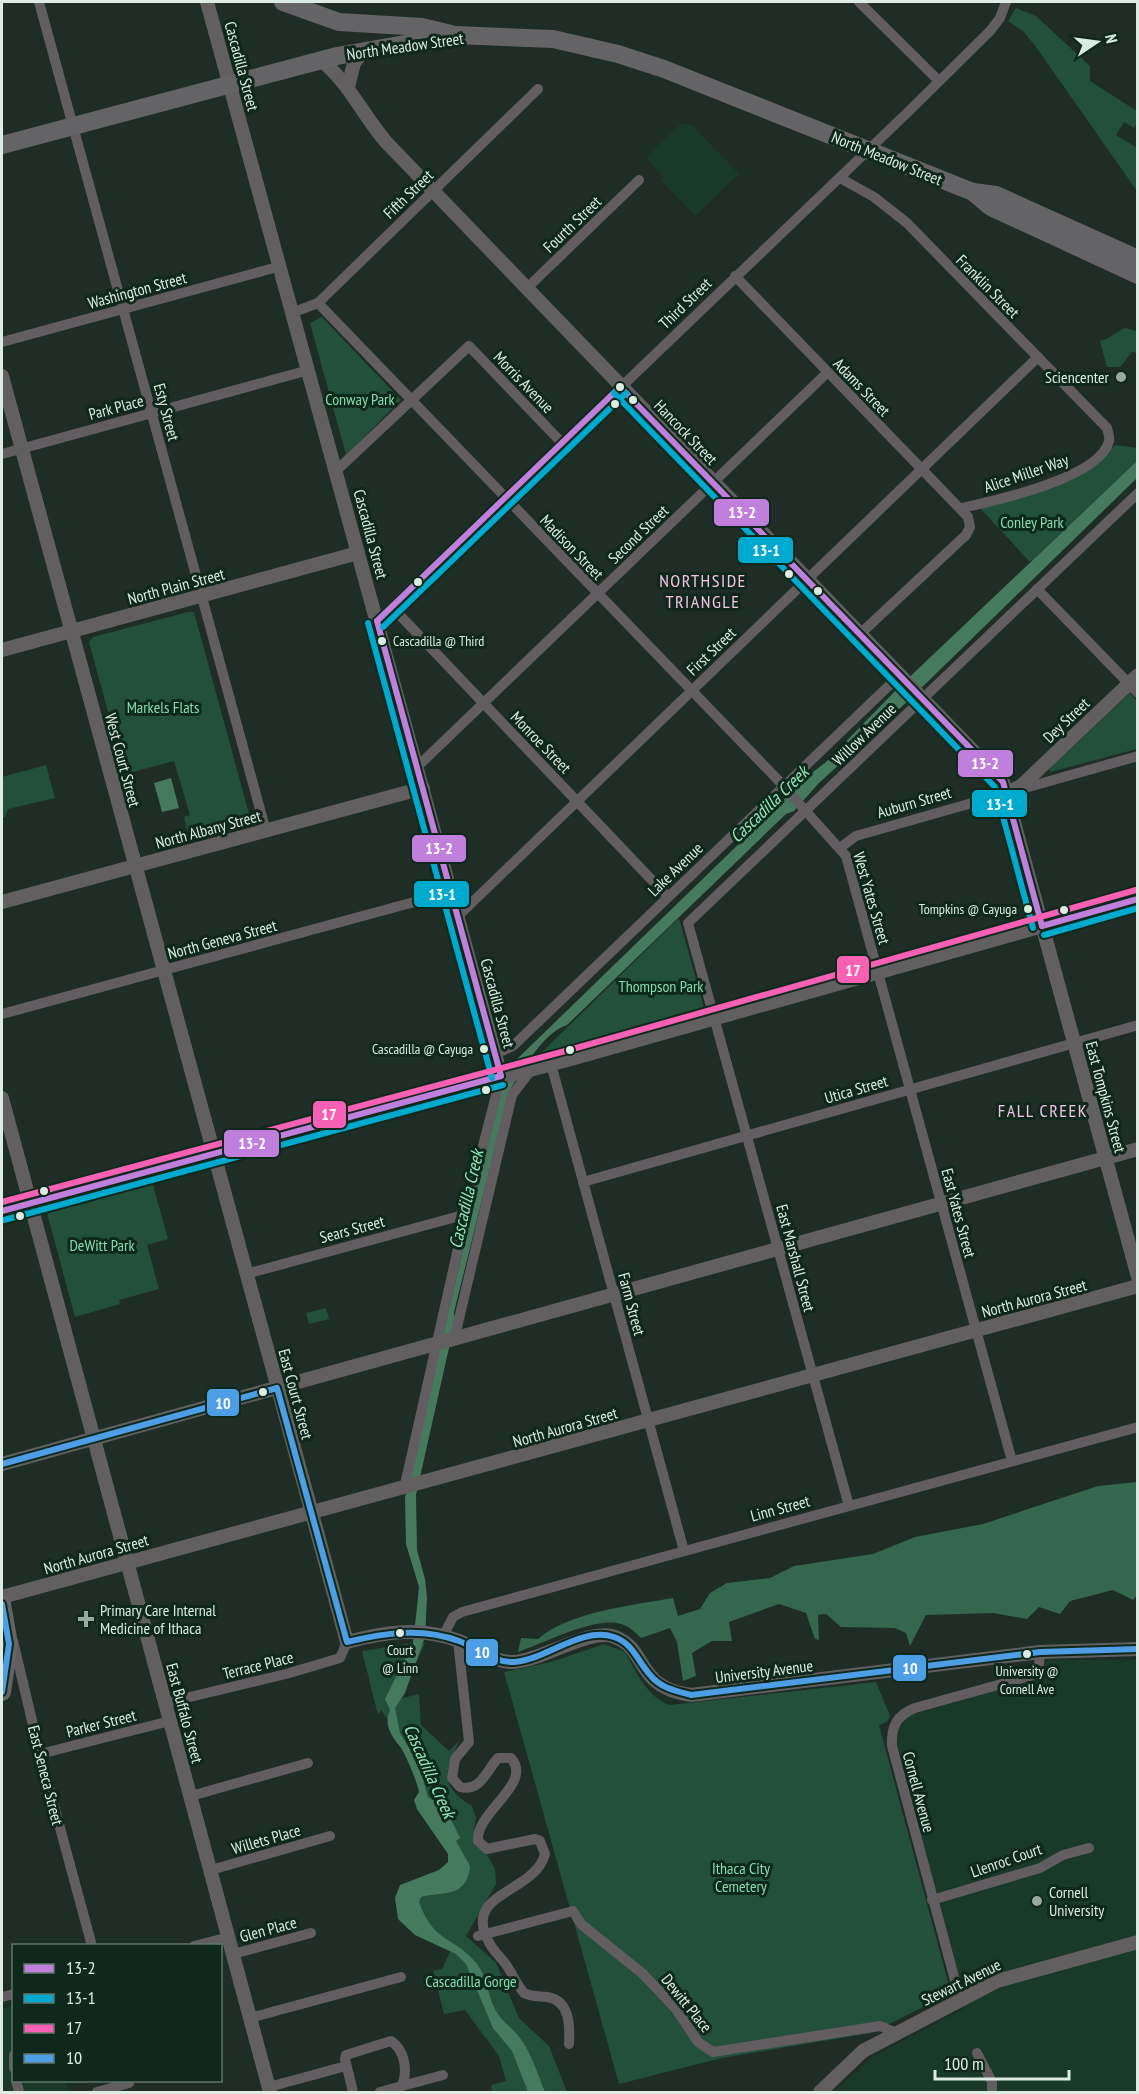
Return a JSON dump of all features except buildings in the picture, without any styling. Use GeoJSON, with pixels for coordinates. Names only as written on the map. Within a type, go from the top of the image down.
{"type":"FeatureCollection","features":[{"type":"Feature","properties":{"kind":"highway"},"geometry":{"type":"LineString","coordinates":[[283,2],[339,22],[422,27],[456,36]]}},
{"type":"Feature","properties":{"kind":"highway","name":"North Meadow Street"},"geometry":{"type":"LineString","coordinates":[[2,146],[321,60],[363,51],[456,36],[553,39],[618,54],[709,87],[973,192],[1007,199],[1137,259]]}},
{"type":"Feature","properties":{"kind":"highway","name":"North Meadow Street"},"geometry":{"type":"LineString","coordinates":[[973,192],[991,207],[1137,275]]}},
{"type":"Feature","properties":{"kind":"highway","name":"East Seneca Street"},"geometry":{"type":"LineString","coordinates":[[2,1604],[6,1622]]}},
{"type":"Feature","properties":{"kind":"highway"},"geometry":{"type":"LineString","coordinates":[[2,1692],[8,1654],[6,1622]]}},
{"type":"Feature","properties":{"kind":"street","name":"Esty Street"},"geometry":{"type":"LineString","coordinates":[[39,2],[266,831]]}},
{"type":"Feature","properties":{"kind":"street","name":"Cascadilla Street"},"geometry":{"type":"LineString","coordinates":[[207,2],[294,312],[501,1076]]}},
{"type":"Feature","properties":{"kind":"street"},"geometry":{"type":"LineString","coordinates":[[859,2],[939,81]]}},
{"type":"Feature","properties":{"kind":"street","name":"Third Street"},"geometry":{"type":"LineString","coordinates":[[377,621],[840,178],[990,31],[1000,18],[1006,2]]}},
{"type":"Feature","properties":{"kind":"street"},"geometry":{"type":"LineString","coordinates":[[348,87],[354,63],[363,51]]}},
{"type":"Feature","properties":{"kind":"street","name":"Hancock Street"},"geometry":{"type":"LineString","coordinates":[[321,60],[348,87],[369,122],[433,191],[712,483],[1012,791]]}},
{"type":"Feature","properties":{"kind":"street","name":"Fifth Street"},"geometry":{"type":"LineString","coordinates":[[294,312],[318,303],[538,89]]}},
{"type":"Feature","properties":{"kind":"street","name":"Franklin Street"},"geometry":{"type":"LineString","coordinates":[[840,178],[874,197],[907,223],[1107,428]]}},
{"type":"Feature","properties":{"kind":"street","name":"Fourth Street"},"geometry":{"type":"LineString","coordinates":[[526,289],[639,180]]}},
{"type":"Feature","properties":{"kind":"street","name":"Washington Street"},"geometry":{"type":"LineString","coordinates":[[2,342],[281,266]]}},
{"type":"Feature","properties":{"kind":"street","name":"Adams Street"},"geometry":{"type":"LineString","coordinates":[[735,276],[965,513]]}},
{"type":"Feature","properties":{"kind":"street","name":"Madison Street"},"geometry":{"type":"LineString","coordinates":[[318,303],[804,808]]}},
{"type":"Feature","properties":{"kind":"street","name":"Morris Avenue"},"geometry":{"type":"LineString","coordinates":[[410,401],[469,346],[562,443]]}},
{"type":"Feature","properties":{"kind":"street","name":"First Street"},"geometry":{"type":"LineString","coordinates":[[457,917],[1038,357]]}},
{"type":"Feature","properties":{"kind":"street","name":"Park Place"},"geometry":{"type":"LineString","coordinates":[[2,454],[309,370]]}},
{"type":"Feature","properties":{"kind":"street","name":"Second Street"},"geometry":{"type":"LineString","coordinates":[[417,767],[828,372]]}},
{"type":"Feature","properties":{"kind":"street","name":"West Court Street"},"geometry":{"type":"LineString","coordinates":[[2,376],[213,1154]]}},
{"type":"Feature","properties":{"kind":"street"},"geometry":{"type":"LineString","coordinates":[[337,470],[410,401]]}},
{"type":"Feature","properties":{"kind":"street","name":"Alice Miller Way"},"geometry":{"type":"LineString","coordinates":[[965,513],[1073,474],[1101,455],[1109,442],[1107,428]]}},
{"type":"Feature","properties":{"kind":"street","name":"Willow Avenue"},"geometry":{"type":"LineString","coordinates":[[688,922],[919,697],[1137,493]]}},
{"type":"Feature","properties":{"kind":"street"},"geometry":{"type":"LineString","coordinates":[[859,635],[966,535],[970,527],[965,513]]}},
{"type":"Feature","properties":{"kind":"street","name":"North Plain Street"},"geometry":{"type":"LineString","coordinates":[[2,650],[358,553]]}},
{"type":"Feature","properties":{"kind":"street"},"geometry":{"type":"LineString","coordinates":[[1037,589],[1134,684]]}},
{"type":"Feature","properties":{"kind":"street","name":"Monroe Street"},"geometry":{"type":"LineString","coordinates":[[392,607],[668,897]]}},
{"type":"Feature","properties":{"kind":"street","name":"Lake Avenue"},"geometry":{"type":"LineString","coordinates":[[495,1054],[513,1046],[901,678]]}},
{"type":"Feature","properties":{"kind":"street","name":"Dey Street"},"geometry":{"type":"LineString","coordinates":[[1012,791],[1134,684]]}},
{"type":"Feature","properties":{"kind":"street","name":"Auburn Street"},"geometry":{"type":"LineString","coordinates":[[841,847],[856,836],[1137,756]]}},
{"type":"Feature","properties":{"kind":"street","name":"North Albany Street"},"geometry":{"type":"LineString","coordinates":[[2,902],[423,788]]}},
{"type":"Feature","properties":{"kind":"street","name":"East Tompkins Street"},"geometry":{"type":"LineString","coordinates":[[1012,791],[1042,926],[1137,1277]]}},
{"type":"Feature","properties":{"kind":"street","name":"West Yates Street"},"geometry":{"type":"LineString","coordinates":[[804,808],[841,847],[846,856],[878,972]]}},
{"type":"Feature","properties":{"kind":"street","name":"North Geneva Street"},"geometry":{"type":"LineString","coordinates":[[2,1014],[451,892]]}},
{"type":"Feature","properties":{"kind":"street"},"geometry":{"type":"LineString","coordinates":[[2,1211],[551,1064],[1137,899]]}},
{"type":"Feature","properties":{"kind":"street","name":"East Marshall Street"},"geometry":{"type":"LineString","coordinates":[[688,922],[849,1506]]}},
{"type":"Feature","properties":{"kind":"street","name":"East Yates Street"},"geometry":{"type":"LineString","coordinates":[[878,972],[1012,1461]]}},
{"type":"Feature","properties":{"kind":"street","name":"Utica Street"},"geometry":{"type":"LineString","coordinates":[[583,1182],[1137,1025]]}},
{"type":"Feature","properties":{"kind":"street","name":"Farm Street"},"geometry":{"type":"LineString","coordinates":[[551,1064],[684,1551]]}},
{"type":"Feature","properties":{"kind":"street"},"geometry":{"type":"LineString","coordinates":[[454,1340],[512,1095],[532,1069]]}},
{"type":"Feature","properties":{"kind":"street"},"geometry":{"type":"LineString","coordinates":[[404,1489],[435,1345],[501,1076]]}},
{"type":"Feature","properties":{"kind":"street","name":"East Buffalo Street"},"geometry":{"type":"LineString","coordinates":[[2,1098],[269,2090]]}},
{"type":"Feature","properties":{"kind":"street"},"geometry":{"type":"LineString","coordinates":[[2,1464],[1137,1149]]}},
{"type":"Feature","properties":{"kind":"street","name":"East Court Street"},"geometry":{"type":"LineString","coordinates":[[213,1154],[347,1642]]}},
{"type":"Feature","properties":{"kind":"street","name":"Sears Street"},"geometry":{"type":"LineString","coordinates":[[246,1274],[467,1214]]}},
{"type":"Feature","properties":{"kind":"street","name":"North Aurora Street"},"geometry":{"type":"LineString","coordinates":[[2,1597],[404,1489],[1137,1286]]}},
{"type":"Feature","properties":{"kind":"street","name":"Linn Street"},"geometry":{"type":"LineString","coordinates":[[443,1636],[451,1620],[459,1613],[1137,1426]]}},
{"type":"Feature","properties":{"kind":"street","name":"East Seneca Street"},"geometry":{"type":"LineString","coordinates":[[6,1622],[15,1646],[40,1754],[91,1944]]}},
{"type":"Feature","properties":{"kind":"street","name":"University Avenue"},"geometry":{"type":"LineString","coordinates":[[347,1642],[411,1631],[428,1632],[458,1641],[498,1659],[512,1662],[546,1654],[594,1637],[609,1635],[623,1641],[660,1687],[691,1695],[1040,1652],[1137,1649]]}},
{"type":"Feature","properties":{"kind":"street"},"geometry":{"type":"LineString","coordinates":[[458,1641],[469,1742],[455,1759],[452,1778],[460,1788],[471,1788],[482,1782],[498,1758],[505,1755],[511,1758],[517,1768],[515,1779],[479,1829],[478,1841],[487,1849],[535,1839],[540,1841],[545,1854],[537,1870],[528,1878],[488,1904],[484,1912],[482,1935],[508,1966],[524,1993],[553,1998],[560,2002],[567,2016],[569,2044]]}},
{"type":"Feature","properties":{"kind":"street","name":"Terrace Place"},"geometry":{"type":"LineString","coordinates":[[165,1703],[286,1674],[340,1658],[347,1642]]}},
{"type":"Feature","properties":{"kind":"street","name":"Cornell Avenue"},"geometry":{"type":"LineString","coordinates":[[960,2000],[891,1746],[894,1725],[902,1715],[915,1708],[1030,1676],[1039,1665],[1040,1652]]}},
{"type":"Feature","properties":{"kind":"street","name":"Parker Street"},"geometry":{"type":"LineString","coordinates":[[40,1754],[170,1721]]}},
{"type":"Feature","properties":{"kind":"street"},"geometry":{"type":"LineString","coordinates":[[190,1796],[308,1763]]}},
{"type":"Feature","properties":{"kind":"street","name":"Willets Place"},"geometry":{"type":"LineString","coordinates":[[210,1870],[330,1836]]}},
{"type":"Feature","properties":{"kind":"street","name":"Llenroc Court"},"geometry":{"type":"LineString","coordinates":[[932,1900],[1040,1868],[1063,1855],[1089,1848]]}},
{"type":"Feature","properties":{"kind":"street","name":"Dewitt Place"},"geometry":{"type":"LineString","coordinates":[[482,1935],[573,1911],[581,1924],[643,1974],[676,2009],[698,2042],[713,2052],[880,2026],[897,2032]]}},
{"type":"Feature","properties":{"kind":"street","name":"Glen Place"},"geometry":{"type":"LineString","coordinates":[[233,1954],[311,1933]]}},
{"type":"Feature","properties":{"kind":"street"},"geometry":{"type":"LineString","coordinates":[[202,1944],[229,1937]]}},
{"type":"Feature","properties":{"kind":"street","name":"Stewart Avenue"},"geometry":{"type":"LineString","coordinates":[[820,2092],[863,2051],[960,2000],[1021,1972],[1137,1942]]}},
{"type":"Feature","properties":{"kind":"street"},"geometry":{"type":"LineString","coordinates":[[250,2019],[401,1977]]}},
{"type":"Feature","properties":{"kind":"street"},"geometry":{"type":"LineString","coordinates":[[353,2092],[345,2059],[350,2052],[391,2041],[400,2048],[404,2059],[405,2079],[402,2086]]}},
{"type":"Feature","properties":{"kind":"street"},"geometry":{"type":"LineString","coordinates":[[977,2053],[992,2082],[992,2092]]}},
{"type":"Feature","properties":{"kind":"street"},"geometry":{"type":"LineString","coordinates":[[269,2090],[346,2066]]}},
{"type":"Feature","properties":{"kind":"street"},"geometry":{"type":"LineString","coordinates":[[380,2092],[443,2075]]}},
{"type":"Feature","properties":{"kind":"street"},"geometry":{"type":"LineString","coordinates":[[97,2092],[130,2085]]}},
{"type":"Feature","properties":{"kind":"shaded area"},"geometry":{"type":"Polygon","coordinates":[[[681,124],[692,125],[739,174],[695,216],[661,180],[663,177],[646,158],[681,124]]]}},
{"type":"Feature","properties":{"kind":"shaded area"},"geometry":{"type":"Polygon","coordinates":[[[1137,461],[1137,478],[909,700],[818,784],[794,811],[786,814],[567,1025],[558,1029],[541,1044],[509,1092],[454,1312],[455,1321],[416,1495],[417,1550],[425,1579],[427,1598],[425,1637],[405,1693],[395,1708],[400,1733],[419,1765],[428,1797],[446,1809],[460,1838],[456,1841],[470,1866],[468,1877],[459,1889],[421,1897],[419,1902],[431,1925],[477,1964],[496,2011],[524,2044],[545,2092],[528,2092],[512,2051],[493,2028],[466,1964],[456,1954],[415,1935],[398,1919],[395,1898],[400,1885],[439,1870],[448,1862],[448,1854],[417,1809],[414,1800],[419,1792],[418,1788],[406,1757],[389,1730],[390,1710],[385,1699],[413,1643],[419,1587],[406,1544],[405,1498],[500,1091],[516,1060],[800,782],[826,762],[899,687],[1137,461]]]}},
{"type":"Feature","properties":{"kind":"shaded area"},"geometry":{"type":"Polygon","coordinates":[[[171,778],[179,808],[162,812],[154,783],[171,778]]]}},
{"type":"Feature","properties":{"kind":"shaded area"},"geometry":{"type":"Polygon","coordinates":[[[1137,1482],[1138,1594],[1133,1600],[1113,1590],[1070,1601],[1060,1614],[1039,1607],[1027,1619],[993,1613],[926,1615],[910,1646],[906,1633],[895,1628],[841,1627],[826,1614],[818,1615],[819,1640],[815,1639],[806,1613],[779,1604],[729,1622],[732,1641],[712,1641],[692,1653],[696,1676],[683,1681],[677,1642],[670,1628],[641,1638],[621,1624],[606,1623],[581,1628],[518,1652],[521,1638],[538,1639],[566,1622],[602,1611],[673,1598],[678,1616],[700,1609],[710,1593],[727,1583],[770,1578],[794,1566],[873,1554],[915,1537],[983,1524],[1098,1486],[1137,1482]]]}},
{"type":"Feature","properties":{"kind":"shaded area","name":"Cornell University"},"geometry":{"type":"Polygon","coordinates":[[[1047,1660],[1137,1660],[1137,2092],[834,2092],[872,2057],[963,2009],[897,1742],[899,1729],[905,1717],[1030,1680],[1045,1668],[1047,1660]]]}},
{"type":"Feature","properties":{"kind":"shaded area"},"geometry":{"type":"Polygon","coordinates":[[[12,2006],[12,2082],[66,2082],[69,2092],[2,2092],[2,2009],[12,2006]]]}},
{"type":"Feature","properties":{"kind":"green space"},"geometry":{"type":"Polygon","coordinates":[[[1016,8],[1036,16],[1090,66],[1090,81],[1137,111],[1137,123],[1134,128],[1124,122],[1116,135],[1137,148],[1137,191],[1036,47],[1024,32],[1008,21],[1016,8]]]}},
{"type":"Feature","properties":{"kind":"green space","name":"Conway Park"},"geometry":{"type":"Polygon","coordinates":[[[322,317],[401,400],[346,455],[310,323],[322,317]]]}},
{"type":"Feature","properties":{"kind":"green space"},"geometry":{"type":"Polygon","coordinates":[[[1126,328],[1137,331],[1137,353],[1132,352],[1120,367],[1107,367],[1100,341],[1126,328]]]}},
{"type":"Feature","properties":{"kind":"green space","name":"Conley Park"},"geometry":{"type":"Polygon","coordinates":[[[1115,445],[1137,448],[1137,461],[1030,562],[980,508],[1088,471],[1115,445]]]}},
{"type":"Feature","properties":{"kind":"green space","name":"Markels Flats"},"geometry":{"type":"Polygon","coordinates":[[[194,612],[251,821],[189,837],[184,817],[190,815],[174,761],[125,774],[89,642],[93,637],[194,612]]]}},
{"type":"Feature","properties":{"kind":"green space"},"geometry":{"type":"Polygon","coordinates":[[[1130,693],[1137,701],[1137,749],[1050,772],[1050,768],[1130,693]]]}},
{"type":"Feature","properties":{"kind":"green space"},"geometry":{"type":"Polygon","coordinates":[[[46,765],[55,798],[8,809],[5,817],[2,818],[2,777],[46,765]]]}},
{"type":"Feature","properties":{"kind":"green space","name":"Thompson Park"},"geometry":{"type":"Polygon","coordinates":[[[679,918],[705,1011],[585,1047],[530,1059],[543,1051],[679,918]]]}},
{"type":"Feature","properties":{"kind":"green space","name":"DeWitt Park"},"geometry":{"type":"Polygon","coordinates":[[[153,1185],[168,1239],[147,1245],[159,1289],[119,1300],[120,1304],[75,1317],[47,1213],[153,1185]]]}},
{"type":"Feature","properties":{"kind":"green space"},"geometry":{"type":"Polygon","coordinates":[[[326,1308],[329,1319],[309,1324],[306,1313],[326,1308]]]}},
{"type":"Feature","properties":{"kind":"green space","name":"Cascadilla Gorge"},"geometry":{"type":"Polygon","coordinates":[[[425,1643],[408,1681],[395,1700],[419,1694],[421,1725],[449,1751],[460,1740],[448,1769],[449,1785],[461,1799],[472,1806],[476,1818],[474,1831],[495,1869],[496,1884],[466,1936],[496,1963],[519,2018],[549,2046],[567,2092],[492,2092],[491,2085],[506,2081],[499,2056],[465,2010],[444,2014],[433,1971],[442,1969],[451,1950],[434,1944],[402,1909],[458,1868],[395,1731],[381,1710],[378,1715],[362,1651],[425,1643]]]}},
{"type":"Feature","properties":{"kind":"green space","name":"Ithaca City Cemetery"},"geometry":{"type":"Polygon","coordinates":[[[604,1644],[625,1652],[648,1690],[670,1705],[876,1682],[890,1716],[887,1722],[879,1725],[951,1993],[871,2033],[722,2058],[619,2084],[504,1672],[551,1662],[604,1644]]]}},
{"type":"Feature","properties":{"kind":"transit line","name":"13-2"},"geometry":{"type":"LineString","coordinates":[[620,387],[1003,782],[1042,926]]}},
{"type":"Feature","properties":{"kind":"transit line","name":"13-2"},"geometry":{"type":"LineString","coordinates":[[377,621],[620,387]]}},
{"type":"Feature","properties":{"kind":"transit line","name":"13-1"},"geometry":{"type":"LineString","coordinates":[[614,393],[995,787],[1033,928]]}},
{"type":"Feature","properties":{"kind":"transit line","name":"13-1"},"geometry":{"type":"LineString","coordinates":[[383,627],[626,393]]}},
{"type":"Feature","properties":{"kind":"transit line","name":"13-2"},"geometry":{"type":"LineString","coordinates":[[377,621],[501,1076]]}},
{"type":"Feature","properties":{"kind":"transit line","name":"13-1"},"geometry":{"type":"LineString","coordinates":[[368,623],[492,1078]]}},
{"type":"Feature","properties":{"kind":"transit line","name":"17"},"geometry":{"type":"LineString","coordinates":[[2,1202],[569,1050],[1136,890]]}},
{"type":"Feature","properties":{"kind":"transit line","name":"13-2"},"geometry":{"type":"LineString","coordinates":[[1042,926],[1138,899]]}},
{"type":"Feature","properties":{"kind":"transit line","name":"13-1"},"geometry":{"type":"LineString","coordinates":[[1044,935],[1138,908]]}},
{"type":"Feature","properties":{"kind":"transit line","name":"13-2"},"geometry":{"type":"LineString","coordinates":[[2,1211],[501,1076]]}},
{"type":"Feature","properties":{"kind":"transit line","name":"13-1"},"geometry":{"type":"LineString","coordinates":[[4,1220],[503,1085]]}},
{"type":"Feature","properties":{"kind":"transit line","name":"10"},"geometry":{"type":"LineString","coordinates":[[2,1464],[277,1388],[347,1642],[389,1634],[431,1634],[459,1641],[500,1660],[514,1662],[538,1656],[589,1636],[602,1635],[614,1637],[626,1644],[646,1671],[659,1683],[691,1695],[1040,1652],[1138,1649]]}},
{"type":"Feature","properties":{"kind":"transit line","name":"10"},"geometry":{"type":"LineString","coordinates":[[2,1604],[9,1644],[2,1692]]}},
{"type":"Feature","properties":{"kind":"place","name":"Sciencenter"},"geometry":{"type":"Point","coordinates":[1121,377]}},
{"type":"Feature","properties":{"kind":"place","name":"Cascadilla @ Third"},"geometry":{"type":"Point","coordinates":[382,641]}},
{"type":"Feature","properties":{"kind":"place","name":"Tompkins @ Cayuga"},"geometry":{"type":"Point","coordinates":[1028,909]}},
{"type":"Feature","properties":{"kind":"place","name":"Cascadilla @ Cayuga"},"geometry":{"type":"Point","coordinates":[484,1049]}},
{"type":"Feature","properties":{"kind":"place","name":"Primary Care Internal Medicine of Ithaca"},"geometry":{"type":"Point","coordinates":[86,1619]}},
{"type":"Feature","properties":{"kind":"place","name":"Court @ Linn"},"geometry":{"type":"Point","coordinates":[400,1633]}},
{"type":"Feature","properties":{"kind":"place","name":"University @ Cornell Ave"},"geometry":{"type":"Point","coordinates":[1027,1654]}},
{"type":"Feature","properties":{"kind":"place","name":"Cornell University"},"geometry":{"type":"Point","coordinates":[1037,1901]}},
{"type":"Feature","properties":{"kind":"district","name":"NORTHSIDE TRIANGLE"},"geometry":{"type":"Point","coordinates":[703,590]}},
{"type":"Feature","properties":{"kind":"district","name":"FALL CREEK"},"geometry":{"type":"Point","coordinates":[1043,1110]}},
{"type":"Feature","properties":{"kind":"water label","name":"Cascadilla Creek"},"geometry":{"type":"Point","coordinates":[769,804]}},
{"type":"Feature","properties":{"kind":"water label","name":"Cascadilla Creek"},"geometry":{"type":"Point","coordinates":[466,1199]}},
{"type":"Feature","properties":{"kind":"water label","name":"Cascadilla Creek"},"geometry":{"type":"Point","coordinates":[430,1771]}}]}
